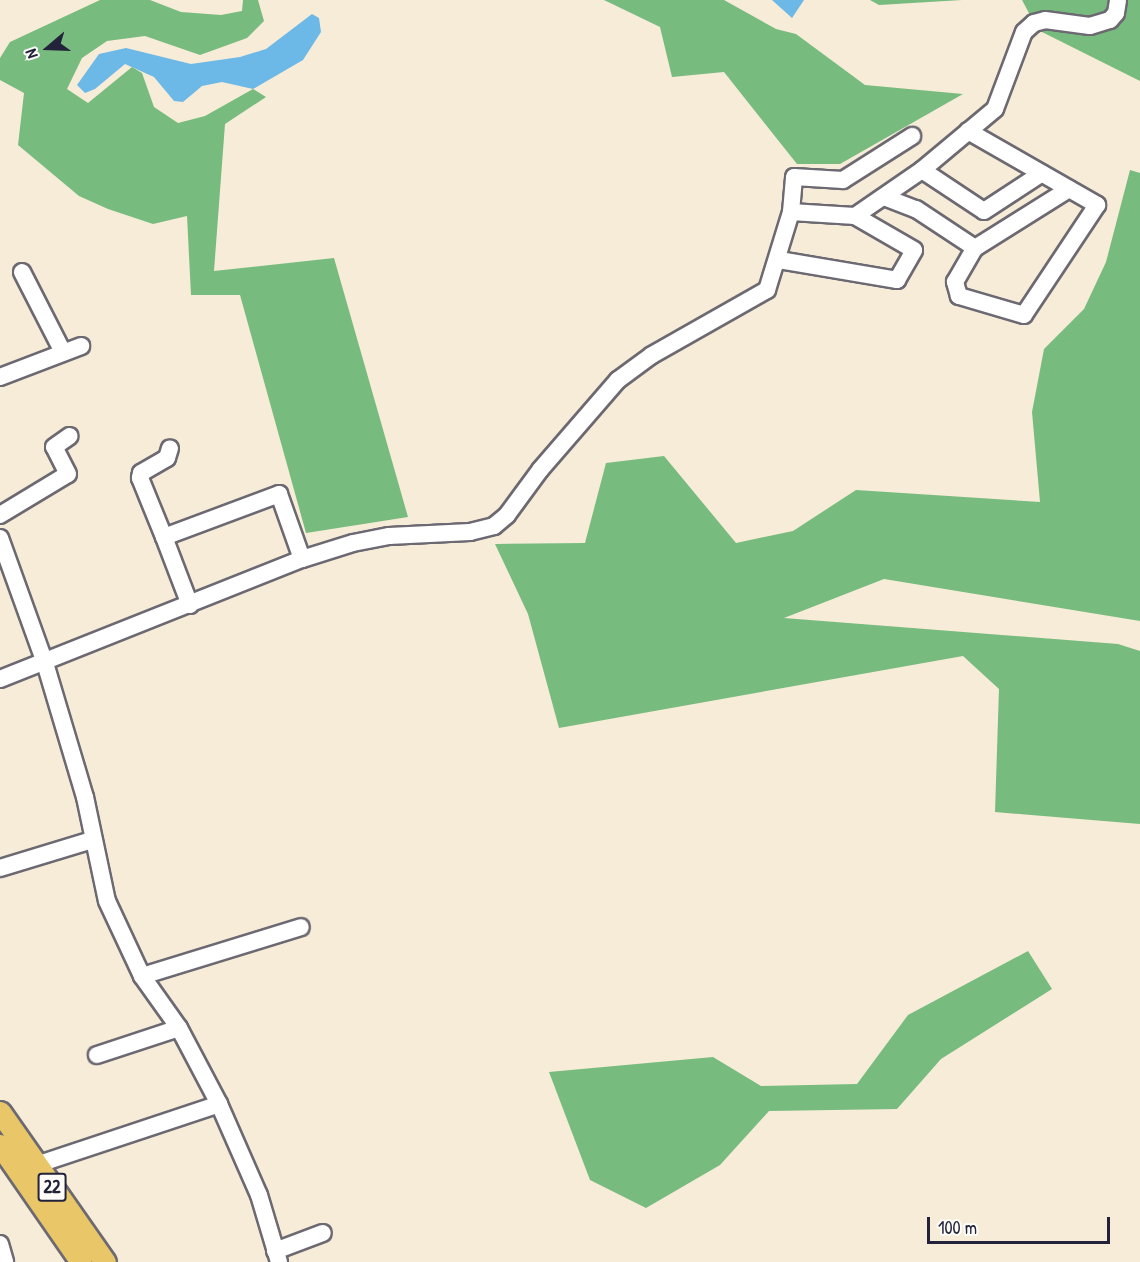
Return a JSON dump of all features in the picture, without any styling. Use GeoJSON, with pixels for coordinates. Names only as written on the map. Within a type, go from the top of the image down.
{"type":"FeatureCollection","features":[{"type":"Feature","properties":{"kind":"main road","name":"22"},"geometry":{"type":"LineString","coordinates":[[0,1112],[105,1262]]}},
{"type":"Feature","properties":{"kind":"main road","name":"22"},"geometry":{"type":"LineString","coordinates":[[1,1147],[81,1262]]}},
{"type":"Feature","properties":{"kind":"street"},"geometry":{"type":"LineString","coordinates":[[855,216],[921,170],[995,109],[1002,97],[1024,32],[1034,23],[1045,20],[1090,26],[1110,20],[1116,13],[1118,0]]}},
{"type":"Feature","properties":{"kind":"street"},"geometry":{"type":"LineString","coordinates":[[968,131],[1097,205],[1024,315],[959,296],[955,282],[975,248],[1069,189]]}},
{"type":"Feature","properties":{"kind":"street"},"geometry":{"type":"LineString","coordinates":[[0,679],[302,559],[389,536],[470,532],[494,526],[507,516],[540,470],[618,380],[652,355],[766,290],[779,260],[791,212],[794,177],[843,180],[912,136]]}},
{"type":"Feature","properties":{"kind":"street"},"geometry":{"type":"LineString","coordinates":[[921,170],[984,211],[1042,173]]}},
{"type":"Feature","properties":{"kind":"street"},"geometry":{"type":"LineString","coordinates":[[884,197],[916,209],[975,248]]}},
{"type":"Feature","properties":{"kind":"street"},"geometry":{"type":"LineString","coordinates":[[779,260],[897,280],[914,250],[855,216],[791,212]]}},
{"type":"Feature","properties":{"kind":"street"},"geometry":{"type":"LineString","coordinates":[[22,272],[63,352]]}},
{"type":"Feature","properties":{"kind":"street"},"geometry":{"type":"LineString","coordinates":[[0,377],[81,346]]}},
{"type":"Feature","properties":{"kind":"street"},"geometry":{"type":"LineString","coordinates":[[0,515],[68,474],[54,447],[70,436]]}},
{"type":"Feature","properties":{"kind":"street"},"geometry":{"type":"LineString","coordinates":[[170,448],[168,458],[141,473],[140,478],[190,604]]}},
{"type":"Feature","properties":{"kind":"street"},"geometry":{"type":"LineString","coordinates":[[164,537],[279,494],[302,559]]}},
{"type":"Feature","properties":{"kind":"street"},"geometry":{"type":"LineString","coordinates":[[0,538],[45,663],[85,797],[92,840],[107,902],[142,976],[179,1028],[219,1104],[259,1195],[277,1256],[324,1233]]}},
{"type":"Feature","properties":{"kind":"street"},"geometry":{"type":"LineString","coordinates":[[0,868],[92,840]]}},
{"type":"Feature","properties":{"kind":"street"},"geometry":{"type":"LineString","coordinates":[[142,976],[301,927]]}},
{"type":"Feature","properties":{"kind":"street"},"geometry":{"type":"LineString","coordinates":[[97,1055],[179,1028]]}},
{"type":"Feature","properties":{"kind":"street"},"geometry":{"type":"LineString","coordinates":[[36,1165],[219,1104]]}},
{"type":"Feature","properties":{"kind":"street"},"geometry":{"type":"LineString","coordinates":[[0,1244],[5,1262]]}},
{"type":"Feature","properties":{"kind":"green space"},"geometry":{"type":"Polygon","coordinates":[[[100,0],[150,0],[181,12],[221,15],[242,11],[243,0],[258,0],[264,21],[247,38],[200,55],[145,36],[107,41],[82,58],[67,89],[88,103],[132,67],[142,73],[154,107],[178,123],[205,116],[253,89],[266,97],[225,124],[214,271],[334,258],[408,517],[306,533],[240,295],[191,295],[187,216],[153,224],[108,209],[79,196],[18,145],[24,93],[0,80],[0,58],[10,42],[100,0]]]}},
{"type":"Feature","properties":{"kind":"green space"},"geometry":{"type":"Polygon","coordinates":[[[604,0],[724,0],[776,29],[796,34],[865,85],[963,94],[840,164],[797,164],[724,72],[672,77],[660,27],[604,0]]]}},
{"type":"Feature","properties":{"kind":"green space"},"geometry":{"type":"Polygon","coordinates":[[[870,0],[962,0],[879,5],[870,0]]]}},
{"type":"Feature","properties":{"kind":"green space"},"geometry":{"type":"Polygon","coordinates":[[[1022,0],[1140,0],[1140,81],[1038,30],[1022,0]]]}},
{"type":"Feature","properties":{"kind":"green space"},"geometry":{"type":"Polygon","coordinates":[[[1130,170],[1140,173],[1140,621],[884,579],[784,618],[1118,644],[1140,651],[1140,824],[995,812],[999,689],[963,656],[559,728],[528,614],[495,544],[585,543],[606,463],[664,456],[736,543],[793,531],[856,490],[1040,502],[1032,412],[1044,349],[1084,309],[1106,262],[1130,170]]]}},
{"type":"Feature","properties":{"kind":"green space"},"geometry":{"type":"Polygon","coordinates":[[[1028,951],[1052,989],[941,1059],[897,1109],[769,1111],[720,1165],[646,1208],[590,1180],[549,1072],[713,1057],[761,1086],[857,1084],[908,1015],[1028,951]]]}},
{"type":"Feature","properties":{"kind":"water"},"geometry":{"type":"Polygon","coordinates":[[[772,0],[804,0],[792,18],[772,0]]]}},
{"type":"Feature","properties":{"kind":"water"},"geometry":{"type":"Polygon","coordinates":[[[312,14],[319,18],[321,32],[303,60],[253,89],[222,82],[202,86],[183,102],[174,101],[154,77],[125,64],[95,89],[85,93],[77,85],[99,54],[126,48],[191,64],[240,57],[266,49],[312,14]]]}}]}
